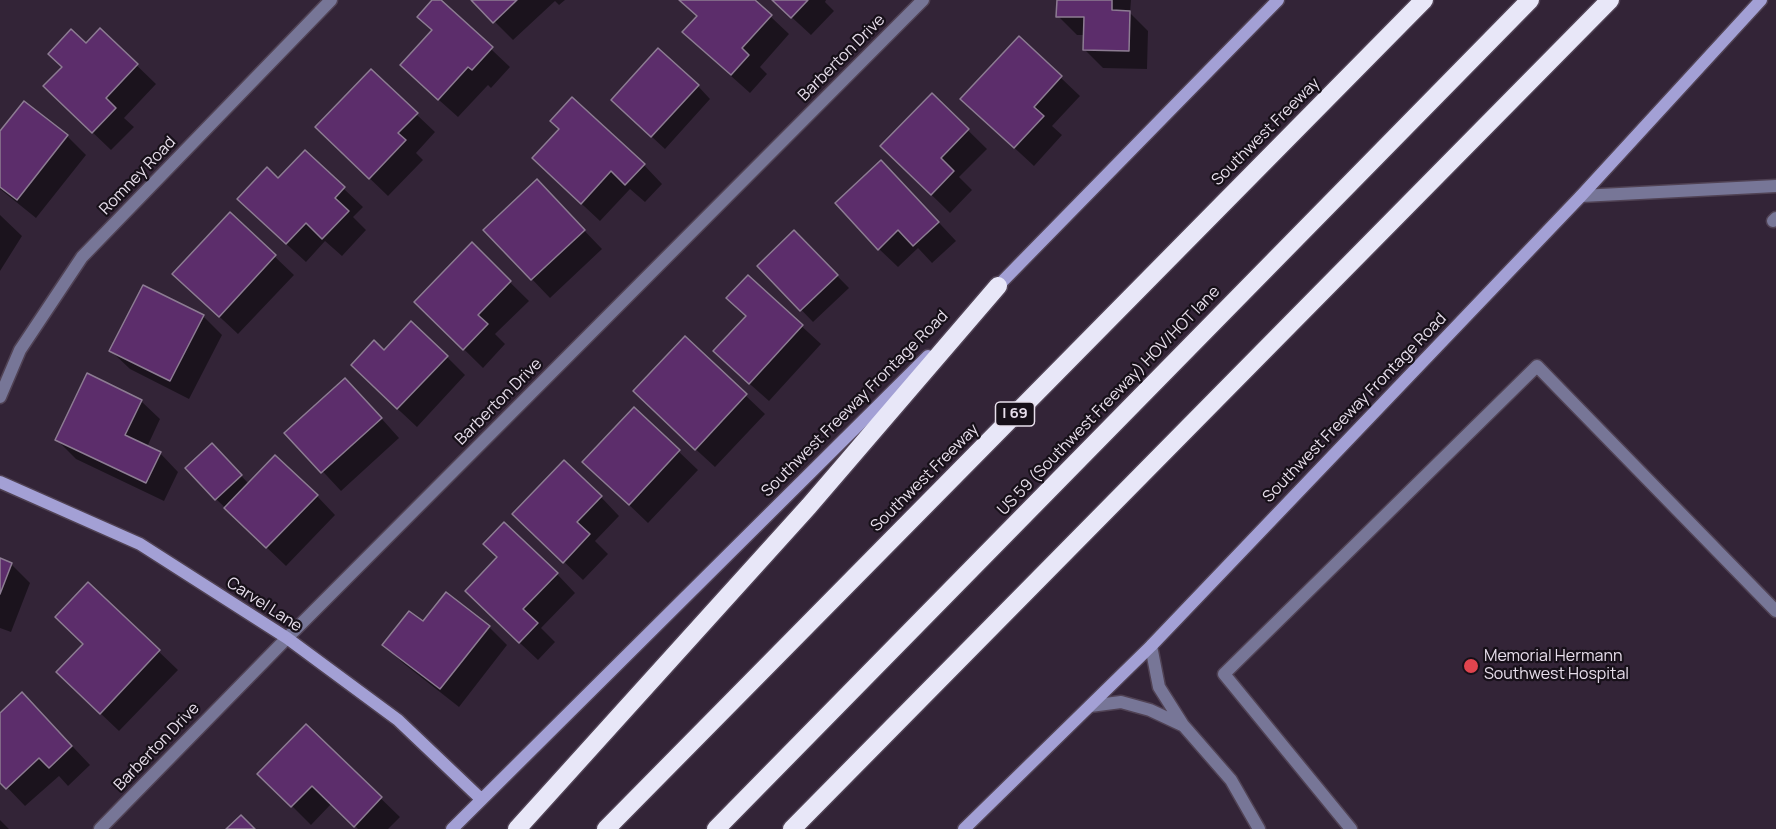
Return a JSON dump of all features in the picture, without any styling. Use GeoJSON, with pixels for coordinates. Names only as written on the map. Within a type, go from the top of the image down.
{"type":"FeatureCollection","features":[{"type":"Feature","properties":{"kind":"highway","name":"Southwest Freeway"},"geometry":{"type":"LineString","coordinates":[[606,829],[1424,0]]}},
{"type":"Feature","properties":{"kind":"highway","name":"US 59 (Southwest Freeway) HOV/HOT lane"},"geometry":{"type":"LineString","coordinates":[[716,829],[1530,0]]}},
{"type":"Feature","properties":{"kind":"highway"},"geometry":{"type":"LineString","coordinates":[[792,829],[1610,0]]}},
{"type":"Feature","properties":{"kind":"highway"},"geometry":{"type":"LineString","coordinates":[[517,829],[801,514],[998,286]]}},
{"type":"Feature","properties":{"kind":"main road","name":"Southwest Freeway Frontage Road"},"geometry":{"type":"LineString","coordinates":[[452,829],[998,286],[1278,0]]}},
{"type":"Feature","properties":{"kind":"main road","name":"Southwest Freeway Frontage Road"},"geometry":{"type":"LineString","coordinates":[[964,829],[1151,646],[1581,196],[1761,0]]}},
{"type":"Feature","properties":{"kind":"main road","name":"Carvel Lane"},"geometry":{"type":"LineString","coordinates":[[0,482],[140,544],[287,638],[398,720],[481,799]]}},
{"type":"Feature","properties":{"kind":"street","name":"Romney Road"},"geometry":{"type":"LineString","coordinates":[[0,397],[20,350],[82,257],[331,0]]}},
{"type":"Feature","properties":{"kind":"street","name":"Barberton Drive"},"geometry":{"type":"LineString","coordinates":[[100,829],[287,638],[923,0]]}},
{"type":"Feature","properties":{"kind":"street"},"geometry":{"type":"LineString","coordinates":[[1581,196],[1776,186]]}},
{"type":"Feature","properties":{"kind":"street"},"geometry":{"type":"LineString","coordinates":[[1351,829],[1224,674],[1537,366],[1776,611]]}},
{"type":"Feature","properties":{"kind":"street"},"geometry":{"type":"LineString","coordinates":[[1151,646],[1160,687],[1183,725],[1231,780],[1259,829]]}},
{"type":"Feature","properties":{"kind":"street"},"geometry":{"type":"LineString","coordinates":[[1090,705],[1121,702],[1150,710],[1183,725]]}},
{"type":"Feature","properties":{"kind":"building"},"geometry":{"type":"Polygon","coordinates":[[[432,0],[441,0],[493,47],[472,70],[468,67],[438,100],[400,65],[432,30],[417,17],[432,0]]]}},
{"type":"Feature","properties":{"kind":"building"},"geometry":{"type":"Polygon","coordinates":[[[471,0],[517,0],[493,23],[471,0]]]}},
{"type":"Feature","properties":{"kind":"building"},"geometry":{"type":"Polygon","coordinates":[[[679,0],[755,0],[772,15],[742,48],[749,55],[731,75],[682,32],[697,16],[679,0]]]}},
{"type":"Feature","properties":{"kind":"building"},"geometry":{"type":"Polygon","coordinates":[[[772,0],[808,0],[791,18],[772,0]]]}},
{"type":"Feature","properties":{"kind":"building"},"geometry":{"type":"Polygon","coordinates":[[[1057,0],[1112,0],[1112,10],[1130,11],[1129,51],[1083,50],[1084,17],[1056,17],[1057,0]]]}},
{"type":"Feature","properties":{"kind":"building"},"geometry":{"type":"Polygon","coordinates":[[[100,28],[138,64],[106,98],[116,108],[92,133],[43,86],[62,67],[48,54],[71,29],[86,43],[100,28]]]}},
{"type":"Feature","properties":{"kind":"building"},"geometry":{"type":"Polygon","coordinates":[[[1019,36],[1062,76],[1034,107],[1044,116],[1014,148],[960,99],[1019,36]]]}},
{"type":"Feature","properties":{"kind":"building"},"geometry":{"type":"Polygon","coordinates":[[[658,48],[699,85],[651,137],[611,100],[658,48]]]}},
{"type":"Feature","properties":{"kind":"building"},"geometry":{"type":"Polygon","coordinates":[[[371,69],[418,113],[398,133],[406,140],[369,179],[315,127],[371,69]]]}},
{"type":"Feature","properties":{"kind":"building"},"geometry":{"type":"Polygon","coordinates":[[[932,93],[969,129],[941,158],[954,171],[931,195],[880,146],[932,93]]]}},
{"type":"Feature","properties":{"kind":"building"},"geometry":{"type":"Polygon","coordinates":[[[572,97],[645,164],[625,185],[611,171],[581,204],[532,158],[559,129],[550,121],[572,97]]]}},
{"type":"Feature","properties":{"kind":"building"},"geometry":{"type":"Polygon","coordinates":[[[24,101],[68,135],[17,200],[0,187],[0,131],[24,101]]]}},
{"type":"Feature","properties":{"kind":"building"},"geometry":{"type":"Polygon","coordinates":[[[305,150],[345,187],[335,198],[349,211],[322,239],[306,223],[286,244],[237,199],[267,167],[278,178],[305,150]]]}},
{"type":"Feature","properties":{"kind":"building"},"geometry":{"type":"Polygon","coordinates":[[[881,160],[939,222],[913,246],[898,230],[878,250],[835,203],[881,160]]]}},
{"type":"Feature","properties":{"kind":"building"},"geometry":{"type":"Polygon","coordinates":[[[537,179],[585,230],[531,280],[483,230],[537,179]]]}},
{"type":"Feature","properties":{"kind":"building"},"geometry":{"type":"Polygon","coordinates":[[[230,212],[276,255],[219,317],[172,274],[230,212]]]}},
{"type":"Feature","properties":{"kind":"building"},"geometry":{"type":"Polygon","coordinates":[[[794,230],[838,275],[800,311],[757,266],[794,230]]]}},
{"type":"Feature","properties":{"kind":"building"},"geometry":{"type":"Polygon","coordinates":[[[472,242],[511,281],[478,315],[488,324],[463,350],[414,302],[472,242]]]}},
{"type":"Feature","properties":{"kind":"building"},"geometry":{"type":"Polygon","coordinates":[[[748,275],[803,325],[749,384],[713,351],[746,316],[726,298],[748,275]]]}},
{"type":"Feature","properties":{"kind":"building"},"geometry":{"type":"Polygon","coordinates":[[[143,285],[204,315],[170,381],[109,351],[143,285]]]}},
{"type":"Feature","properties":{"kind":"building"},"geometry":{"type":"Polygon","coordinates":[[[411,321],[448,356],[397,409],[351,365],[374,340],[384,350],[411,321]]]}},
{"type":"Feature","properties":{"kind":"building"},"geometry":{"type":"Polygon","coordinates":[[[685,336],[747,394],[695,450],[633,391],[685,336]]]}},
{"type":"Feature","properties":{"kind":"building"},"geometry":{"type":"Polygon","coordinates":[[[87,373],[142,400],[125,435],[161,452],[146,483],[55,440],[87,373]]]}},
{"type":"Feature","properties":{"kind":"building"},"geometry":{"type":"Polygon","coordinates":[[[345,378],[382,418],[321,473],[284,433],[345,378]]]}},
{"type":"Feature","properties":{"kind":"building"},"geometry":{"type":"Polygon","coordinates":[[[634,407],[680,450],[629,505],[582,462],[634,407]]]}},
{"type":"Feature","properties":{"kind":"building"},"geometry":{"type":"Polygon","coordinates":[[[212,443],[242,475],[215,500],[185,468],[212,443]]]}},
{"type":"Feature","properties":{"kind":"building"},"geometry":{"type":"Polygon","coordinates":[[[275,455],[318,495],[266,548],[224,508],[275,455]]]}},
{"type":"Feature","properties":{"kind":"building"},"geometry":{"type":"Polygon","coordinates":[[[564,460],[602,496],[577,522],[590,534],[563,563],[512,514],[564,460]]]}},
{"type":"Feature","properties":{"kind":"building"},"geometry":{"type":"Polygon","coordinates":[[[504,522],[558,573],[523,609],[538,623],[519,643],[465,591],[497,557],[483,544],[504,522]]]}},
{"type":"Feature","properties":{"kind":"building"},"geometry":{"type":"Polygon","coordinates":[[[0,558],[12,563],[0,594],[0,558]]]}},
{"type":"Feature","properties":{"kind":"building"},"geometry":{"type":"Polygon","coordinates":[[[88,582],[160,650],[100,714],[56,672],[83,644],[55,617],[88,582]]]}},
{"type":"Feature","properties":{"kind":"building"},"geometry":{"type":"Polygon","coordinates":[[[446,592],[490,626],[440,689],[382,645],[409,611],[423,621],[446,592]]]}},
{"type":"Feature","properties":{"kind":"building"},"geometry":{"type":"Polygon","coordinates":[[[22,692],[72,746],[49,768],[39,758],[6,789],[0,783],[0,713],[22,692]]]}},
{"type":"Feature","properties":{"kind":"building"},"geometry":{"type":"Polygon","coordinates":[[[306,724],[382,797],[354,827],[312,786],[291,807],[257,774],[306,724]]]}},
{"type":"Feature","properties":{"kind":"building"},"geometry":{"type":"Polygon","coordinates":[[[241,815],[255,829],[226,829],[241,815]]]}},
{"type":"Feature","properties":{"kind":"place","name":"Memorial Hermann Southwest Hospital"},"geometry":{"type":"Point","coordinates":[1471,666]}}]}
